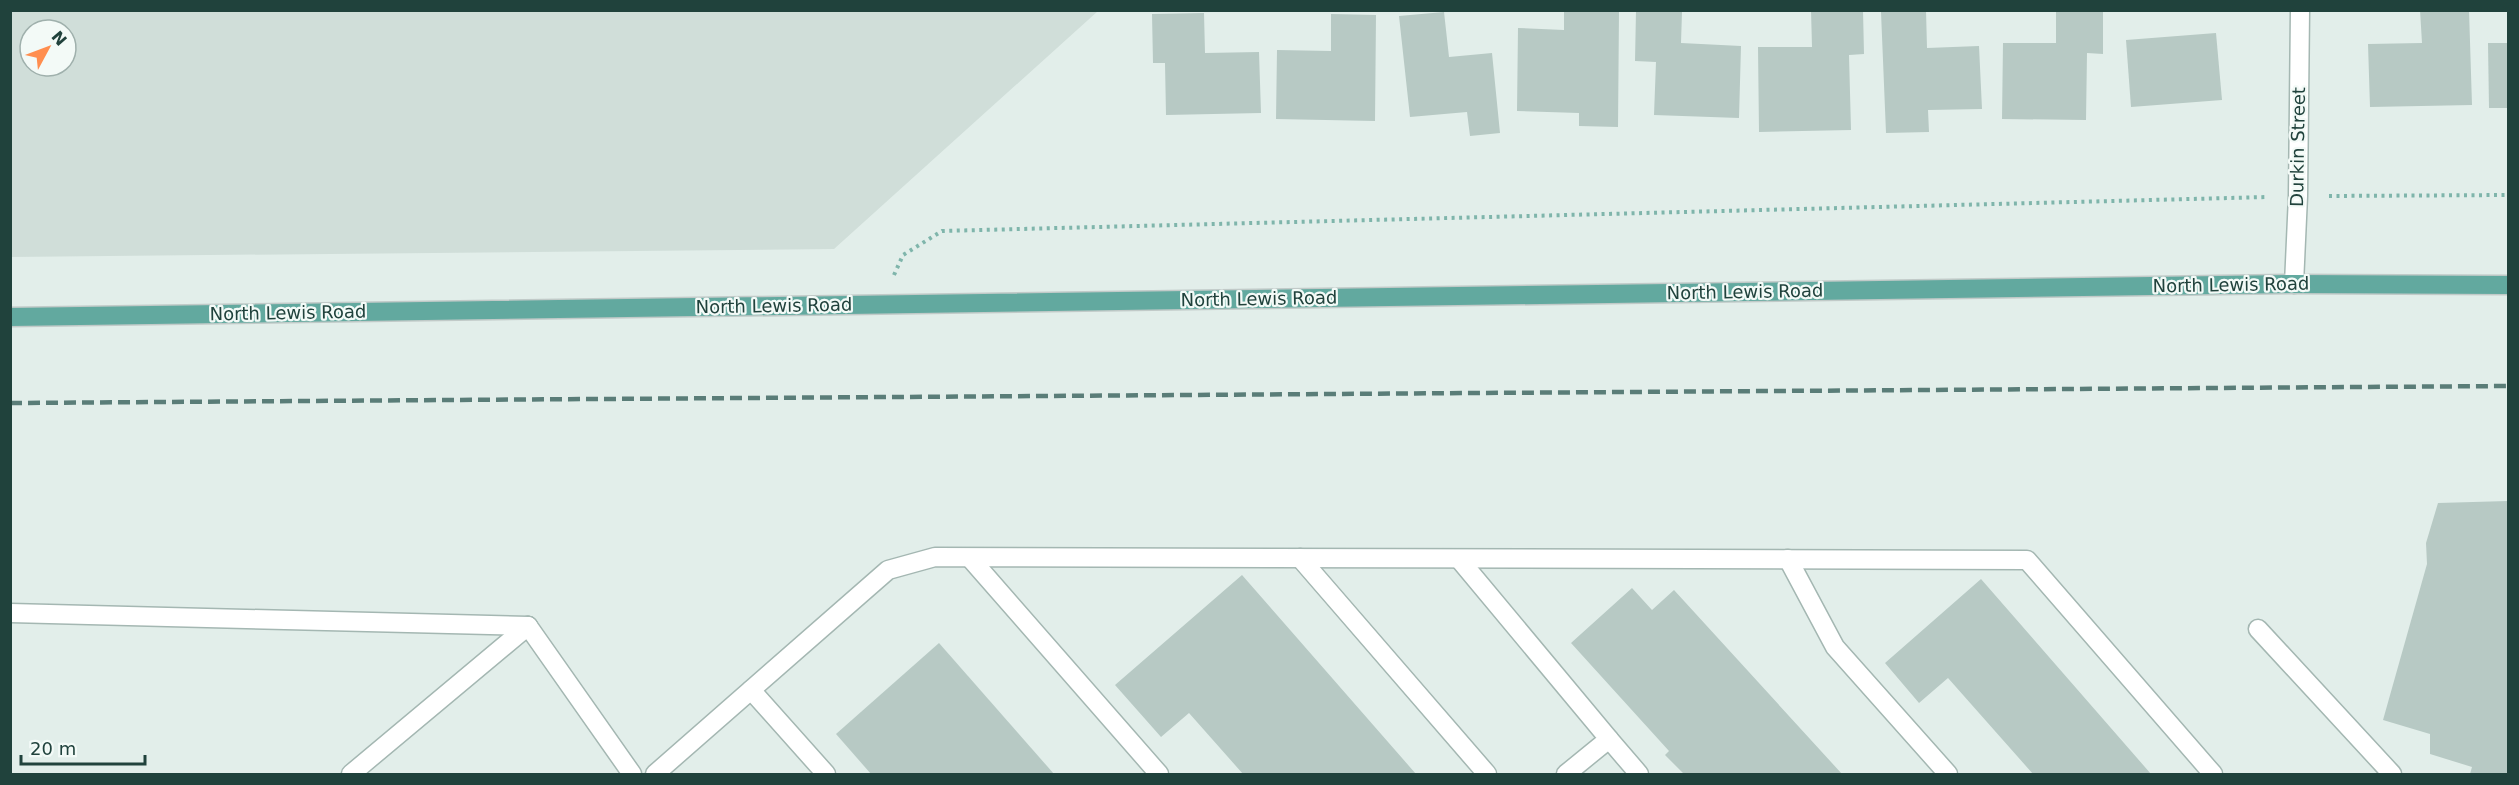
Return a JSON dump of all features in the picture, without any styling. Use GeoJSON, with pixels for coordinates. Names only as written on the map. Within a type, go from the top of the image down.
{"type":"FeatureCollection","features":[{"type":"Feature","properties":{"kind":"main road","name":"North Lewis Road"},"geometry":{"type":"LineString","coordinates":[[10,316],[2294,284],[2508,285]]}},
{"type":"Feature","properties":{"kind":"street","name":"Durkin Street"},"geometry":{"type":"LineString","coordinates":[[2294,284],[2298,196],[2300,10]]}},
{"type":"Feature","properties":{"kind":"street"},"geometry":{"type":"LineString","coordinates":[[655,774],[888,570],[935,557],[2027,560],[2213,774]]}},
{"type":"Feature","properties":{"kind":"street"},"geometry":{"type":"LineString","coordinates":[[970,558],[1159,774]]}},
{"type":"Feature","properties":{"kind":"street"},"geometry":{"type":"LineString","coordinates":[[1300,558],[1487,774]]}},
{"type":"Feature","properties":{"kind":"street"},"geometry":{"type":"LineString","coordinates":[[1459,559],[1639,774]]}},
{"type":"Feature","properties":{"kind":"street"},"geometry":{"type":"LineString","coordinates":[[1788,559],[1835,647],[1948,774]]}},
{"type":"Feature","properties":{"kind":"street"},"geometry":{"type":"LineString","coordinates":[[10,613],[528,626]]}},
{"type":"Feature","properties":{"kind":"street"},"geometry":{"type":"LineString","coordinates":[[351,774],[528,626]]}},
{"type":"Feature","properties":{"kind":"street"},"geometry":{"type":"LineString","coordinates":[[528,626],[632,774]]}},
{"type":"Feature","properties":{"kind":"street"},"geometry":{"type":"LineString","coordinates":[[2258,629],[2392,774]]}},
{"type":"Feature","properties":{"kind":"street"},"geometry":{"type":"LineString","coordinates":[[751,690],[826,774]]}},
{"type":"Feature","properties":{"kind":"street"},"geometry":{"type":"LineString","coordinates":[[1566,774],[1609,739]]}},
{"type":"Feature","properties":{"kind":"path"},"geometry":{"type":"LineString","coordinates":[[2382,195],[2508,195]]}},
{"type":"Feature","properties":{"kind":"path"},"geometry":{"type":"LineString","coordinates":[[880,305],[903,255],[942,231],[2215,200]]}},
{"type":"Feature","properties":{"kind":"shaded area"},"geometry":{"type":"Polygon","coordinates":[[[10,11],[1098,11],[834,249],[11,257],[10,11]]]}},
{"type":"Feature","properties":{"kind":"building"},"geometry":{"type":"Polygon","coordinates":[[[1564,10],[1619,11],[1618,127],[1579,126],[1579,113],[1517,111],[1518,28],[1564,30],[1564,10]]]}},
{"type":"Feature","properties":{"kind":"building"},"geometry":{"type":"Polygon","coordinates":[[[1811,10],[1863,10],[1864,54],[1849,55],[1851,130],[1759,132],[1758,47],[1812,47],[1811,10]]]}},
{"type":"Feature","properties":{"kind":"building"},"geometry":{"type":"Polygon","coordinates":[[[1926,10],[1927,48],[1979,46],[1982,109],[1928,110],[1929,132],[1886,133],[1881,12],[1926,10]]]}},
{"type":"Feature","properties":{"kind":"building"},"geometry":{"type":"Polygon","coordinates":[[[2056,10],[2103,10],[2103,54],[2087,53],[2086,120],[2002,119],[2003,43],[2056,43],[2056,10]]]}},
{"type":"Feature","properties":{"kind":"building"},"geometry":{"type":"Polygon","coordinates":[[[2420,10],[2469,10],[2472,105],[2370,107],[2368,44],[2422,43],[2420,10]]]}},
{"type":"Feature","properties":{"kind":"building"},"geometry":{"type":"Polygon","coordinates":[[[1636,11],[1682,12],[1681,43],[1741,46],[1739,118],[1654,115],[1656,62],[1635,61],[1636,11]]]}},
{"type":"Feature","properties":{"kind":"building"},"geometry":{"type":"Polygon","coordinates":[[[1444,12],[1449,57],[1492,53],[1500,133],[1470,136],[1467,112],[1410,117],[1399,16],[1444,12]]]}},
{"type":"Feature","properties":{"kind":"building"},"geometry":{"type":"Polygon","coordinates":[[[1204,13],[1205,53],[1259,52],[1261,113],[1166,115],[1165,63],[1153,63],[1152,14],[1204,13]]]}},
{"type":"Feature","properties":{"kind":"building"},"geometry":{"type":"Polygon","coordinates":[[[1331,14],[1376,15],[1375,121],[1276,119],[1277,50],[1331,51],[1331,14]]]}},
{"type":"Feature","properties":{"kind":"building"},"geometry":{"type":"Polygon","coordinates":[[[2216,33],[2222,100],[2131,107],[2126,40],[2216,33]]]}},
{"type":"Feature","properties":{"kind":"building"},"geometry":{"type":"Polygon","coordinates":[[[2488,43],[2508,43],[2508,108],[2489,108],[2488,43]]]}},
{"type":"Feature","properties":{"kind":"building"},"geometry":{"type":"Polygon","coordinates":[[[2508,501],[2508,774],[2470,774],[2472,767],[2430,754],[2430,734],[2383,720],[2427,564],[2426,543],[2438,503],[2508,501]]]}},
{"type":"Feature","properties":{"kind":"building"},"geometry":{"type":"Polygon","coordinates":[[[1242,575],[1416,774],[1243,774],[1189,713],[1161,737],[1115,685],[1242,575]]]}},
{"type":"Feature","properties":{"kind":"building"},"geometry":{"type":"Polygon","coordinates":[[[1981,579],[2151,774],[2033,774],[1948,678],[1919,703],[1885,663],[1981,579]]]}},
{"type":"Feature","properties":{"kind":"building"},"geometry":{"type":"Polygon","coordinates":[[[1632,588],[1652,610],[1674,590],[1842,774],[1684,774],[1665,755],[1669,751],[1571,643],[1632,588]]]}},
{"type":"Feature","properties":{"kind":"building"},"geometry":{"type":"Polygon","coordinates":[[[939,643],[1054,774],[871,774],[836,734],[939,643]]]}},
{"type":"Feature","properties":{"kind":"railway"},"geometry":{"type":"LineString","coordinates":[[10,403],[2508,386]]}}]}
